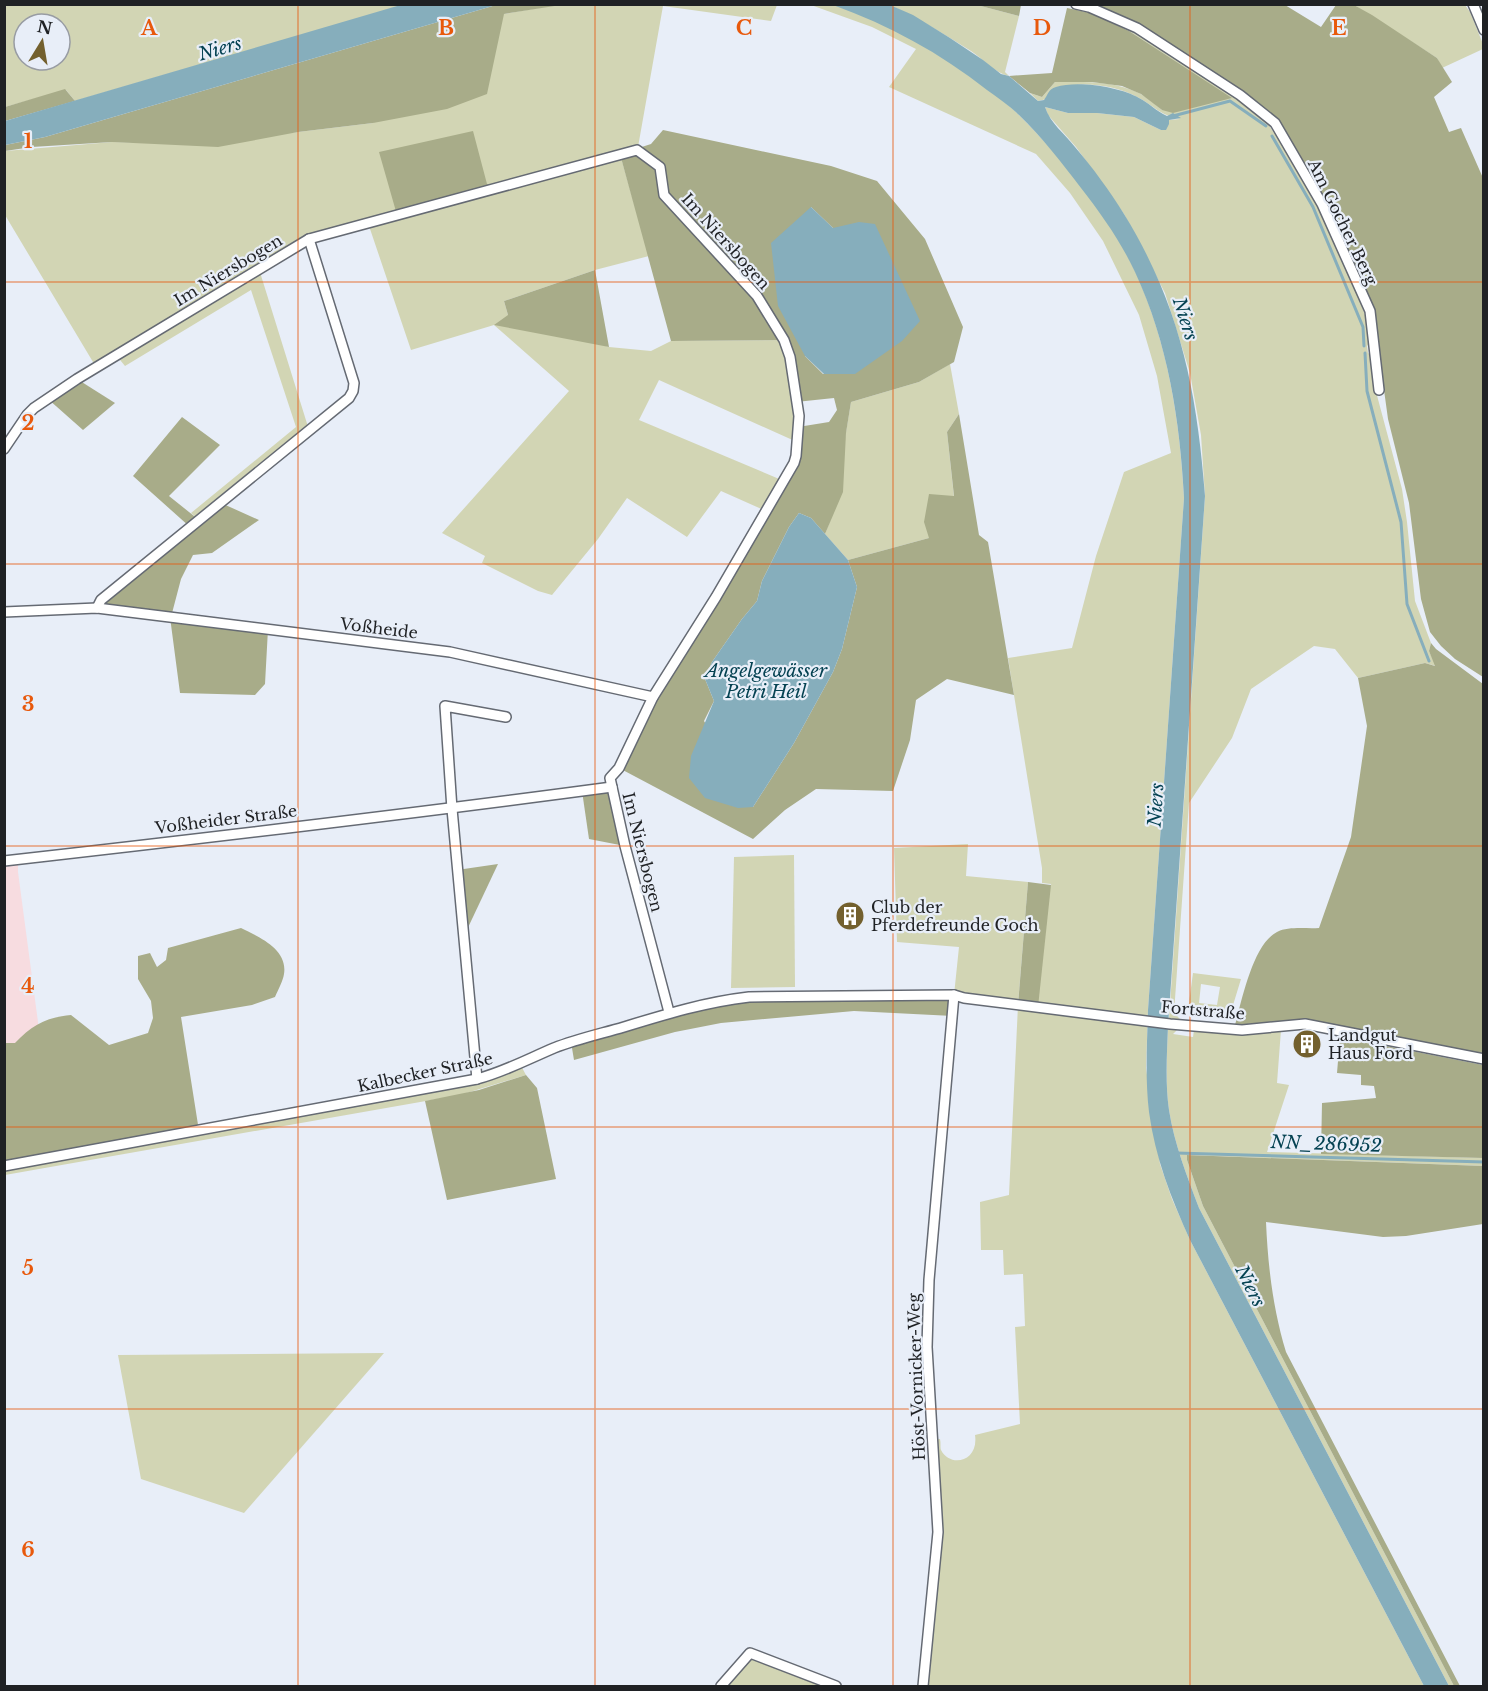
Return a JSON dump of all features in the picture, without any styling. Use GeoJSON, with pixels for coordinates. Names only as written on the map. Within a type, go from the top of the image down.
{"type":"FeatureCollection","features":[{"type":"Feature","properties":{"kind":"street","name":"Am Gocher Berg"},"geometry":{"type":"LineString","coordinates":[[1076,4],[1089,7],[1137,28],[1240,95],[1275,123],[1322,204],[1370,311],[1379,390]]}},
{"type":"Feature","properties":{"kind":"street"},"geometry":{"type":"LineString","coordinates":[[1473,4],[1484,30]]}},
{"type":"Feature","properties":{"kind":"street","name":"Im Niersbogen"},"geometry":{"type":"LineString","coordinates":[[4,449],[34,408],[86,373],[309,239],[637,150],[660,167],[664,195],[757,296],[779,330],[790,357],[798,416],[794,464],[716,597],[653,697],[619,768],[610,778],[625,846],[669,1012]]}},
{"type":"Feature","properties":{"kind":"street"},"geometry":{"type":"LineString","coordinates":[[97,608],[101,600],[349,398],[354,382],[309,239]]}},
{"type":"Feature","properties":{"kind":"street","name":"Voßheide"},"geometry":{"type":"LineString","coordinates":[[4,612],[97,608],[450,651],[653,697]]}},
{"type":"Feature","properties":{"kind":"street"},"geometry":{"type":"LineString","coordinates":[[477,1079],[452,809],[446,706],[506,717]]}},
{"type":"Feature","properties":{"kind":"street","name":"Voßheider Straße"},"geometry":{"type":"LineString","coordinates":[[4,861],[452,809],[612,787]]}},
{"type":"Feature","properties":{"kind":"street","name":"Kalbecker Straße"},"geometry":{"type":"LineString","coordinates":[[4,1166],[477,1079],[500,1073],[583,1037],[669,1012],[726,999],[954,995]]}},
{"type":"Feature","properties":{"kind":"street","name":"Fortstraße"},"geometry":{"type":"LineString","coordinates":[[954,995],[1170,1024],[1242,1030],[1305,1024],[1484,1059]]}},
{"type":"Feature","properties":{"kind":"street","name":"Höst-Vornicker-Weg"},"geometry":{"type":"LineString","coordinates":[[924,1686],[938,1532],[927,1347],[929,1280],[954,995]]}},
{"type":"Feature","properties":{"kind":"street"},"geometry":{"type":"LineString","coordinates":[[721,1686],[750,1653],[836,1686]]}},
{"type":"Feature","properties":{"kind":"shaded area"},"geometry":{"type":"Polygon","coordinates":[[[18,860],[56,1157],[5,1166],[4,861],[18,860]]]}},
{"type":"Feature","properties":{"kind":"green space"},"geometry":{"type":"Polygon","coordinates":[[[561,4],[777,5],[771,21],[663,6],[638,147],[620,154],[649,256],[595,270],[504,301],[508,315],[609,347],[651,351],[671,341],[784,340],[790,357],[797,442],[659,380],[639,420],[784,481],[766,511],[721,491],[687,537],[627,498],[598,539],[552,595],[538,591],[482,563],[485,556],[442,533],[569,391],[494,325],[411,350],[368,223],[309,239],[259,269],[309,430],[199,520],[191,513],[296,427],[251,290],[125,366],[116,355],[96,367],[5,215],[5,151],[112,142],[160,143],[298,132],[373,123],[504,14],[561,4]],[[487,184],[397,215],[499,186],[487,184]]]}},
{"type":"Feature","properties":{"kind":"green space"},"geometry":{"type":"Polygon","coordinates":[[[4,5],[404,5],[75,101],[66,90],[5,107],[4,5]]]}},
{"type":"Feature","properties":{"kind":"green space"},"geometry":{"type":"Polygon","coordinates":[[[496,5],[561,5],[504,14],[487,94],[447,109],[218,147],[112,142],[5,151],[5,145],[45,137],[496,5]]]}},
{"type":"Feature","properties":{"kind":"green space"},"geometry":{"type":"Polygon","coordinates":[[[811,5],[834,5],[888,27],[950,63],[1011,108],[1052,151],[1099,210],[1126,252],[1147,300],[1170,383],[1179,440],[1184,498],[1148,1010],[1146,1068],[1160,1164],[1190,1240],[1424,1686],[923,1686],[938,1532],[932,1440],[940,1439],[941,1450],[945,1456],[957,1460],[963,1459],[973,1451],[975,1435],[1020,1424],[1015,1327],[1025,1326],[1023,1274],[1004,1275],[1003,1250],[981,1250],[980,1202],[1009,1195],[1018,1005],[954,995],[959,947],[897,942],[894,848],[968,844],[966,876],[1028,882],[1018,1004],[1051,884],[1042,883],[1042,868],[1008,658],[1072,648],[1096,556],[1124,472],[1171,453],[1157,376],[1139,315],[1103,241],[1070,193],[1036,154],[889,87],[916,49],[872,27],[811,5]]]}},
{"type":"Feature","properties":{"kind":"green space"},"geometry":{"type":"Polygon","coordinates":[[[890,5],[977,5],[1019,16],[1005,72],[1009,76],[994,69],[941,32],[890,5]]]}},
{"type":"Feature","properties":{"kind":"green space"},"geometry":{"type":"Polygon","coordinates":[[[977,5],[1021,5],[1019,16],[977,5]]]}},
{"type":"Feature","properties":{"kind":"green space"},"geometry":{"type":"Polygon","coordinates":[[[1095,5],[1285,5],[1321,27],[1336,5],[1354,5],[1437,58],[1452,82],[1434,97],[1449,132],[1461,128],[1483,178],[1483,677],[1455,659],[1430,632],[1421,599],[1409,503],[1388,419],[1373,310],[1324,202],[1279,119],[1238,89],[1136,23],[1095,5]]]}},
{"type":"Feature","properties":{"kind":"green space"},"geometry":{"type":"Polygon","coordinates":[[[1354,5],[1465,5],[1470,12],[1483,49],[1442,68],[1437,58],[1354,5]]]}},
{"type":"Feature","properties":{"kind":"green space"},"geometry":{"type":"Polygon","coordinates":[[[1067,8],[1091,13],[1129,31],[1232,98],[1173,113],[1162,110],[1141,94],[1122,86],[1092,82],[1055,82],[1042,97],[1030,93],[1009,76],[1052,73],[1067,8]]]}},
{"type":"Feature","properties":{"kind":"green space"},"geometry":{"type":"Polygon","coordinates":[[[1091,13],[1139,33],[1234,95],[1269,121],[1268,124],[1274,133],[1278,134],[1319,205],[1369,326],[1372,339],[1367,346],[1368,353],[1374,357],[1375,388],[1402,489],[1415,601],[1431,643],[1429,651],[1436,666],[1425,663],[1358,678],[1335,649],[1314,646],[1251,689],[1232,738],[1189,803],[1174,1013],[1180,1019],[1169,1019],[1205,496],[1201,435],[1190,373],[1165,293],[1124,214],[1076,147],[1048,115],[1045,107],[1068,113],[1134,117],[1161,130],[1168,120],[1180,119],[1162,113],[1132,94],[1109,87],[1076,85],[1038,101],[1030,93],[1042,97],[1055,82],[1108,84],[1139,93],[1162,110],[1231,98],[1129,31],[1091,13]]]}},
{"type":"Feature","properties":{"kind":"green space"},"geometry":{"type":"Polygon","coordinates":[[[65,89],[75,101],[5,121],[5,107],[65,89]]]}},
{"type":"Feature","properties":{"kind":"green space"},"geometry":{"type":"Polygon","coordinates":[[[663,130],[831,166],[877,181],[925,239],[963,327],[954,362],[919,382],[851,402],[846,433],[843,492],[825,534],[811,518],[799,513],[789,527],[762,581],[757,601],[712,662],[705,679],[714,701],[704,721],[753,807],[794,743],[833,672],[842,649],[857,587],[848,560],[929,538],[924,522],[929,494],[954,496],[947,432],[959,414],[979,535],[988,542],[1014,695],[947,679],[916,700],[910,740],[893,791],[816,789],[785,810],[753,839],[619,768],[653,697],[794,463],[798,427],[829,422],[837,410],[834,398],[796,402],[784,340],[671,341],[620,154],[651,144],[663,130]],[[811,207],[805,356],[823,374],[855,374],[833,228],[811,207]]]}},
{"type":"Feature","properties":{"kind":"green space"},"geometry":{"type":"Polygon","coordinates":[[[473,131],[487,184],[501,186],[397,215],[379,152],[473,131]]]}},
{"type":"Feature","properties":{"kind":"green space"},"geometry":{"type":"Polygon","coordinates":[[[595,270],[609,347],[494,325],[508,315],[504,301],[595,270]]]}},
{"type":"Feature","properties":{"kind":"green space"},"geometry":{"type":"Polygon","coordinates":[[[950,364],[959,414],[947,432],[954,497],[929,538],[848,560],[825,534],[832,516],[851,402],[919,382],[950,364]]]}},
{"type":"Feature","properties":{"kind":"green space"},"geometry":{"type":"Polygon","coordinates":[[[77,379],[115,403],[83,430],[48,399],[77,379]]]}},
{"type":"Feature","properties":{"kind":"green space"},"geometry":{"type":"Polygon","coordinates":[[[182,417],[220,445],[169,496],[199,520],[221,503],[259,520],[212,553],[193,555],[181,579],[171,617],[268,629],[265,684],[255,695],[180,693],[170,617],[97,608],[190,527],[133,476],[182,417]]]}},
{"type":"Feature","properties":{"kind":"green space"},"geometry":{"type":"Polygon","coordinates":[[[1431,643],[1483,684],[1483,1054],[1296,1020],[1235,1025],[1255,960],[1269,938],[1287,929],[1319,928],[1351,837],[1367,726],[1358,678],[1425,663],[1435,666],[1429,651],[1431,643]]]}},
{"type":"Feature","properties":{"kind":"green space"},"geometry":{"type":"Polygon","coordinates":[[[612,787],[625,846],[589,839],[582,791],[612,787]]]}},
{"type":"Feature","properties":{"kind":"green space"},"geometry":{"type":"Polygon","coordinates":[[[794,855],[795,987],[731,988],[734,857],[794,855]]]}},
{"type":"Feature","properties":{"kind":"green space"},"geometry":{"type":"Polygon","coordinates":[[[498,864],[464,936],[457,870],[498,864]]]}},
{"type":"Feature","properties":{"kind":"green space"},"geometry":{"type":"Polygon","coordinates":[[[1028,882],[1051,885],[1038,1007],[1018,1005],[1028,882]]]}},
{"type":"Feature","properties":{"kind":"green space"},"geometry":{"type":"Polygon","coordinates":[[[241,928],[264,940],[277,951],[284,965],[283,977],[275,997],[252,1005],[181,1017],[199,1131],[5,1166],[5,1043],[15,1043],[28,1031],[47,1020],[71,1015],[109,1045],[148,1033],[153,1018],[151,1001],[138,979],[138,956],[150,953],[157,967],[166,960],[168,948],[241,928]]]}},
{"type":"Feature","properties":{"kind":"green space"},"geometry":{"type":"Polygon","coordinates":[[[1193,973],[1241,979],[1230,1015],[1188,1010],[1193,973]],[[1201,984],[1199,1003],[1217,1005],[1220,987],[1201,984]]]}},
{"type":"Feature","properties":{"kind":"green space"},"geometry":{"type":"Polygon","coordinates":[[[954,995],[953,1016],[854,1011],[721,1023],[675,1032],[574,1060],[571,1042],[726,999],[954,995]]]}},
{"type":"Feature","properties":{"kind":"green space"},"geometry":{"type":"Polygon","coordinates":[[[1168,1026],[1179,1028],[1173,1034],[1193,1037],[1194,1030],[1229,1034],[1281,1030],[1277,1083],[1289,1085],[1267,1152],[1483,1158],[1483,1166],[1187,1155],[1203,1206],[1454,1686],[1449,1686],[1199,1208],[1171,1122],[1167,1078],[1168,1026]]]}},
{"type":"Feature","properties":{"kind":"green space"},"geometry":{"type":"Polygon","coordinates":[[[1340,1037],[1483,1065],[1483,1158],[1321,1154],[1322,1103],[1376,1098],[1374,1086],[1361,1085],[1361,1075],[1337,1073],[1340,1037]]]}},
{"type":"Feature","properties":{"kind":"green space"},"geometry":{"type":"Polygon","coordinates":[[[520,1064],[526,1075],[460,1095],[5,1175],[5,1166],[435,1088],[520,1064]]]}},
{"type":"Feature","properties":{"kind":"green space"},"geometry":{"type":"Polygon","coordinates":[[[526,1075],[537,1088],[556,1179],[447,1200],[425,1101],[479,1090],[526,1075]]]}},
{"type":"Feature","properties":{"kind":"green space"},"geometry":{"type":"Polygon","coordinates":[[[1187,1155],[1483,1166],[1483,1224],[1406,1236],[1383,1237],[1266,1222],[1272,1288],[1286,1352],[1460,1686],[1454,1686],[1203,1206],[1187,1155]]]}},
{"type":"Feature","properties":{"kind":"green space"},"geometry":{"type":"Polygon","coordinates":[[[384,1353],[244,1513],[141,1479],[118,1355],[384,1353]]]}},
{"type":"Feature","properties":{"kind":"green space"},"geometry":{"type":"Polygon","coordinates":[[[750,1653],[836,1686],[721,1686],[750,1653]]]}},
{"type":"Feature","properties":{"kind":"water"},"geometry":{"type":"Polygon","coordinates":[[[404,4],[496,5],[45,137],[5,145],[5,121],[404,4]]]}},
{"type":"Feature","properties":{"kind":"water"},"geometry":{"type":"Polygon","coordinates":[[[833,5],[890,5],[913,15],[1001,74],[1009,76],[1038,101],[1044,100],[1056,87],[1075,84],[1099,86],[1131,94],[1167,116],[1173,113],[1181,118],[1169,120],[1166,130],[1161,130],[1134,117],[1068,113],[1045,107],[1054,123],[1101,179],[1118,205],[1143,248],[1159,282],[1172,316],[1191,385],[1202,457],[1205,496],[1168,1026],[1167,1078],[1171,1122],[1199,1208],[1449,1686],[1424,1686],[1190,1240],[1170,1193],[1155,1145],[1147,1086],[1148,1010],[1184,498],[1175,411],[1156,326],[1135,272],[1117,239],[1089,198],[1036,132],[1004,102],[932,52],[894,31],[833,5]]]}},
{"type":"Feature","properties":{"kind":"water"},"geometry":{"type":"Polygon","coordinates":[[[811,207],[833,228],[859,222],[875,224],[920,321],[902,341],[855,374],[824,374],[805,356],[778,306],[771,243],[811,207]]]}},
{"type":"Feature","properties":{"kind":"water","name":"Angelgewässer Petri Heil"},"geometry":{"type":"Polygon","coordinates":[[[799,513],[811,518],[848,560],[857,587],[842,649],[833,672],[794,743],[753,807],[738,808],[705,798],[689,778],[691,756],[714,701],[705,679],[712,662],[757,601],[762,581],[789,527],[799,513]]]}},
{"type":"Feature","properties":{"kind":"waterway"},"geometry":{"type":"LineString","coordinates":[[1173,116],[1230,101],[1266,126]]}},
{"type":"Feature","properties":{"kind":"waterway"},"geometry":{"type":"LineString","coordinates":[[1272,136],[1313,207],[1363,327],[1364,346]]}},
{"type":"Feature","properties":{"kind":"waterway"},"geometry":{"type":"LineString","coordinates":[[1365,353],[1367,391],[1401,522],[1407,604],[1429,661]]}},
{"type":"Feature","properties":{"kind":"waterway","name":"NN_286952"},"geometry":{"type":"LineString","coordinates":[[1176,1153],[1484,1162]]}},
{"type":"Feature","properties":{"kind":"place","name":"Club der Pferdefreunde Goch"},"geometry":{"type":"Point","coordinates":[850,916]}},
{"type":"Feature","properties":{"kind":"place","name":"Landgut Haus Ford"},"geometry":{"type":"Point","coordinates":[1307,1044]}},
{"type":"Feature","properties":{"kind":"water label","name":"Niers"},"geometry":{"type":"Point","coordinates":[220,49]}},
{"type":"Feature","properties":{"kind":"water label","name":"Niers"},"geometry":{"type":"Point","coordinates":[1185,319]}},
{"type":"Feature","properties":{"kind":"water label","name":"Niers"},"geometry":{"type":"Point","coordinates":[1156,805]}},
{"type":"Feature","properties":{"kind":"water label","name":"Niers"},"geometry":{"type":"Point","coordinates":[1250,1286]}}]}
